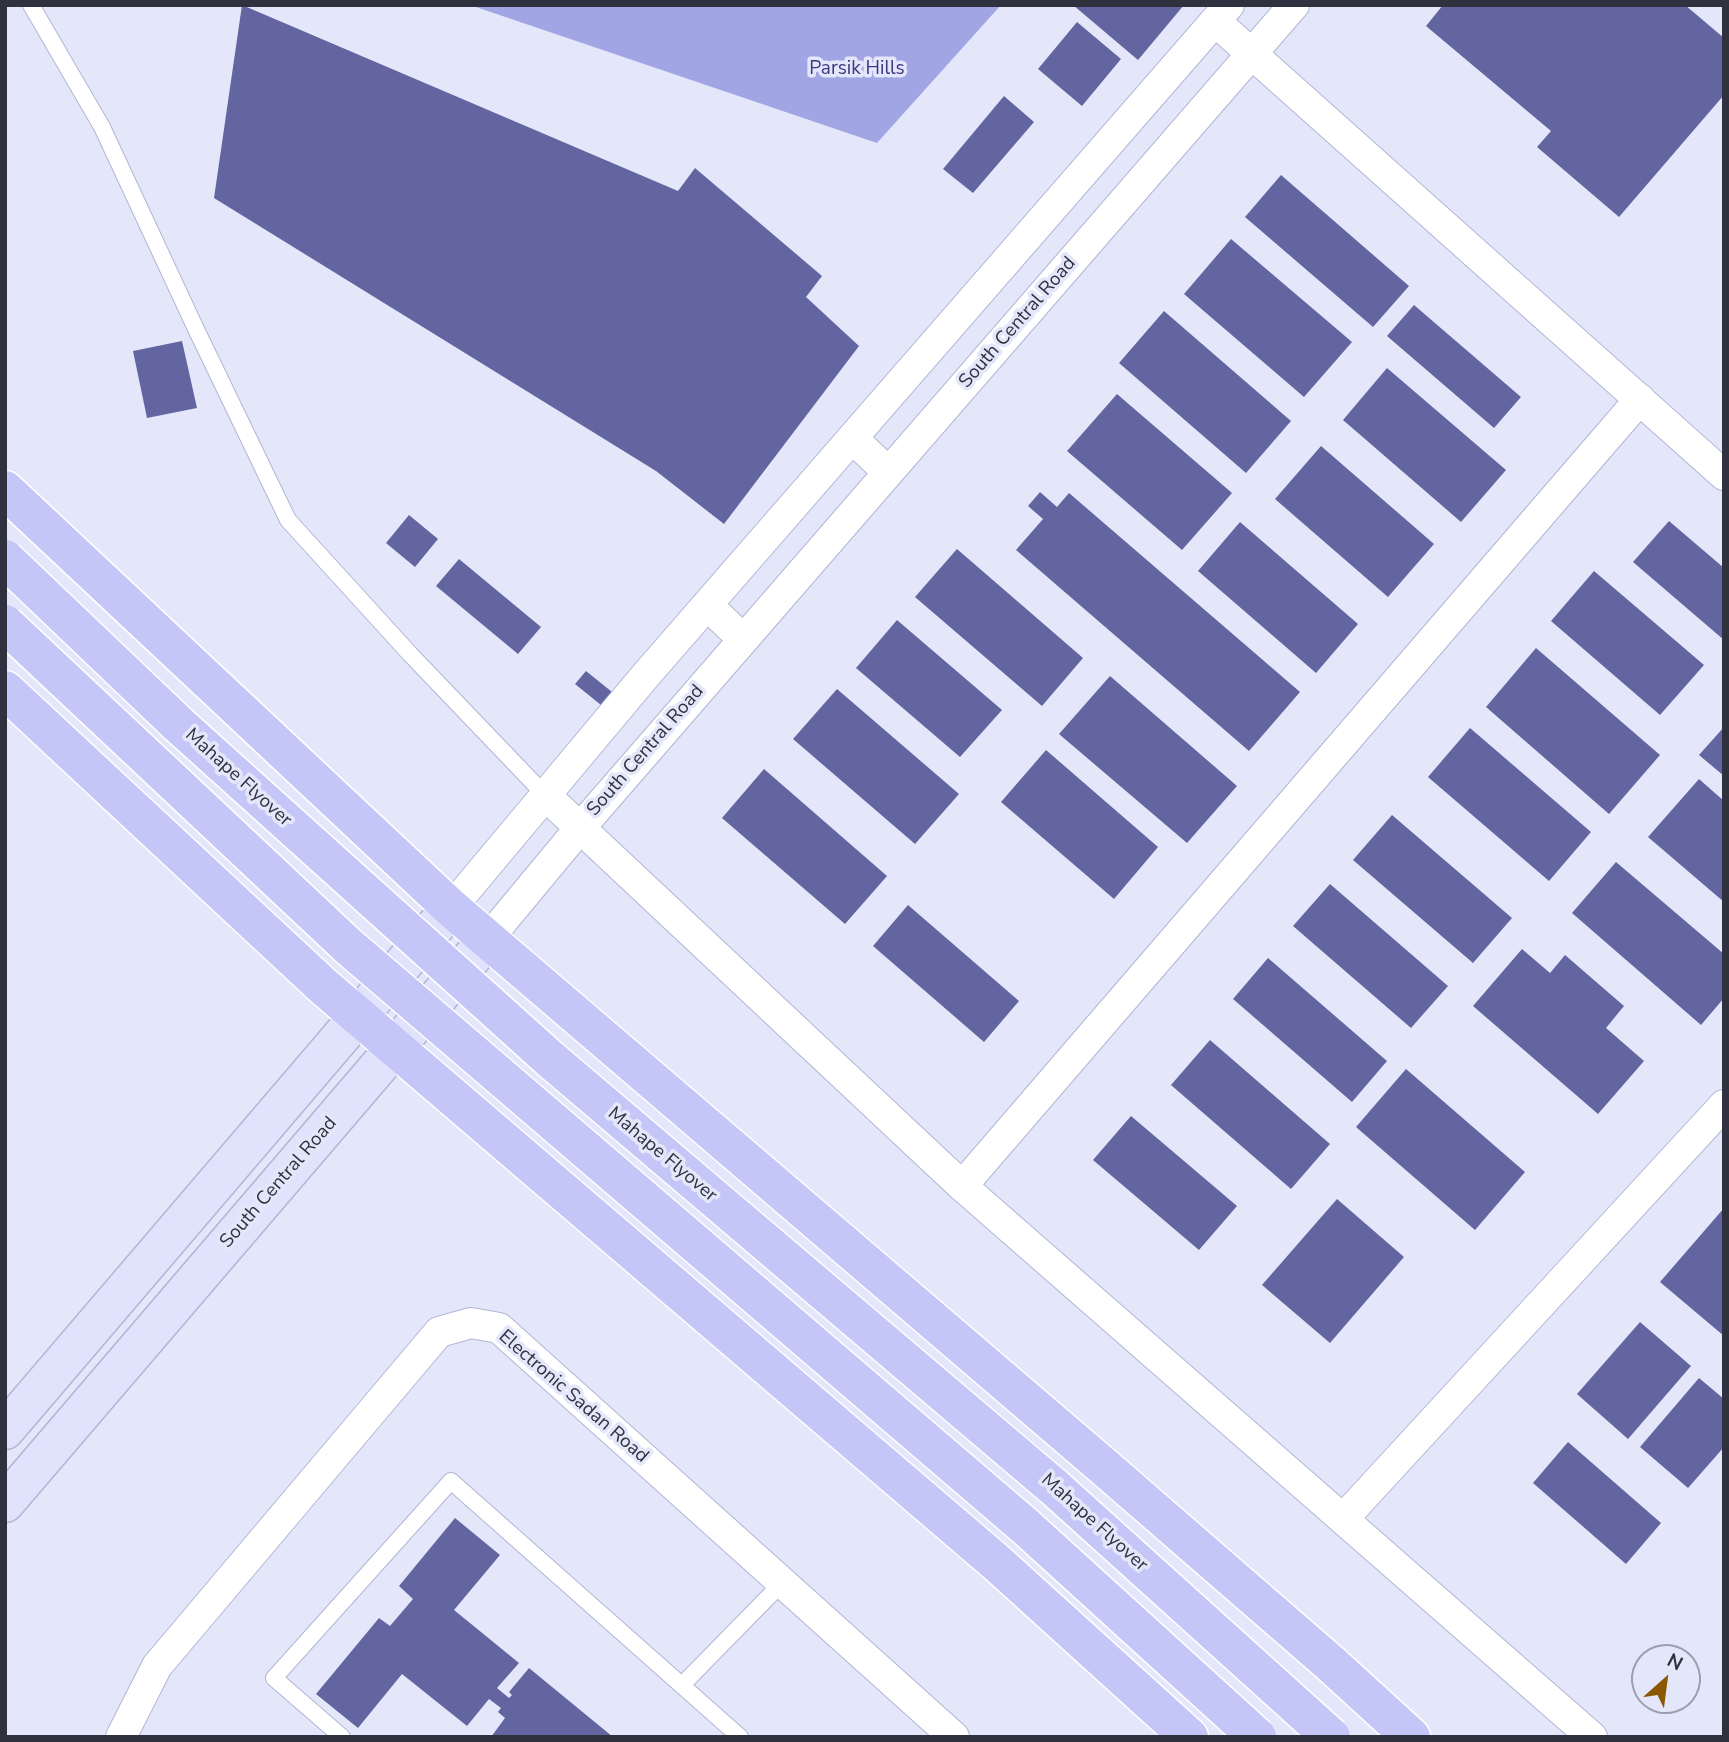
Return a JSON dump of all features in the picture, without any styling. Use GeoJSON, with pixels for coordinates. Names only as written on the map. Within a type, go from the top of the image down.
{"type":"FeatureCollection","features":[{"type":"Feature","properties":{"kind":"main road"},"geometry":{"type":"LineString","coordinates":[[5,490],[487,940],[1103,1466],[1411,1737]]}},
{"type":"Feature","properties":{"kind":"main road","name":"Mahape Flyover"},"geometry":{"type":"LineString","coordinates":[[5,559],[178,724],[550,1059],[1055,1488],[1331,1737]]}},
{"type":"Feature","properties":{"kind":"main road"},"geometry":{"type":"LineString","coordinates":[[5,624],[348,946],[1026,1527],[1257,1737]]}},
{"type":"Feature","properties":{"kind":"main road"},"geometry":{"type":"LineString","coordinates":[[5,690],[357,1017],[986,1554],[1189,1737]]}},
{"type":"Feature","properties":{"kind":"main road"},"geometry":{"type":"LineString","coordinates":[[5,1430],[451,908]]}},
{"type":"Feature","properties":{"kind":"main road","name":"South Central Road"},"geometry":{"type":"LineString","coordinates":[[5,1503],[487,940]]}},
{"type":"Feature","properties":{"kind":"street","name":"South Central Road"},"geometry":{"type":"LineString","coordinates":[[487,940],[743,639],[1294,5]]}},
{"type":"Feature","properties":{"kind":"street"},"geometry":{"type":"LineString","coordinates":[[451,908],[707,605],[1222,13],[1252,53],[1724,475]]}},
{"type":"Feature","properties":{"kind":"street"},"geometry":{"type":"LineString","coordinates":[[1017,248],[1049,286]]}},
{"type":"Feature","properties":{"kind":"street"},"geometry":{"type":"LineString","coordinates":[[962,1186],[1640,399]]}},
{"type":"Feature","properties":{"kind":"street"},"geometry":{"type":"LineString","coordinates":[[852,438],[888,472]]}},
{"type":"Feature","properties":{"kind":"street"},"geometry":{"type":"LineString","coordinates":[[707,605],[743,639]]}},
{"type":"Feature","properties":{"kind":"street"},"geometry":{"type":"LineString","coordinates":[[545,795],[962,1186],[1592,1737]]}},
{"type":"Feature","properties":{"kind":"street"},"geometry":{"type":"LineString","coordinates":[[1343,1519],[1724,1105]]}},
{"type":"Feature","properties":{"kind":"street","name":"Electronic Sadan Road"},"geometry":{"type":"LineString","coordinates":[[121,1737],[157,1666],[430,1342],[439,1332],[471,1323],[499,1328],[954,1737]]}},
{"type":"Feature","properties":{"kind":"lane"},"geometry":{"type":"LineString","coordinates":[[31,5],[102,127],[288,520],[410,654],[545,795]]}},
{"type":"Feature","properties":{"kind":"lane"},"geometry":{"type":"LineString","coordinates":[[342,1737],[274,1678],[451,1481],[740,1737]]}},
{"type":"Feature","properties":{"kind":"lane"},"geometry":{"type":"LineString","coordinates":[[682,1685],[782,1583]]}},
{"type":"Feature","properties":{"kind":"green space","name":"Parsik Hills"},"geometry":{"type":"Polygon","coordinates":[[[470,5],[1001,5],[877,143],[470,5]]]}},
{"type":"Feature","properties":{"kind":"building"},"geometry":{"type":"Polygon","coordinates":[[[242,5],[678,191],[695,168],[822,276],[806,297],[859,346],[724,524],[656,471],[214,198],[242,5]]]}},
{"type":"Feature","properties":{"kind":"building"},"geometry":{"type":"Polygon","coordinates":[[[1073,5],[1184,5],[1138,60],[1073,5]]]}},
{"type":"Feature","properties":{"kind":"building"},"geometry":{"type":"Polygon","coordinates":[[[1443,5],[1685,5],[1724,38],[1724,95],[1619,217],[1537,147],[1551,131],[1426,26],[1443,5]]]}},
{"type":"Feature","properties":{"kind":"building"},"geometry":{"type":"Polygon","coordinates":[[[1077,22],[1121,59],[1082,106],[1038,69],[1077,22]]]}},
{"type":"Feature","properties":{"kind":"building"},"geometry":{"type":"Polygon","coordinates":[[[1004,96],[1034,122],[973,193],[943,169],[1004,96]]]}},
{"type":"Feature","properties":{"kind":"building"},"geometry":{"type":"Polygon","coordinates":[[[1281,175],[1409,286],[1373,327],[1245,217],[1281,175]]]}},
{"type":"Feature","properties":{"kind":"building"},"geometry":{"type":"Polygon","coordinates":[[[1231,239],[1352,342],[1304,397],[1184,294],[1231,239]]]}},
{"type":"Feature","properties":{"kind":"building"},"geometry":{"type":"Polygon","coordinates":[[[1414,305],[1521,397],[1494,428],[1387,336],[1414,305]]]}},
{"type":"Feature","properties":{"kind":"building"},"geometry":{"type":"Polygon","coordinates":[[[1164,311],[1291,421],[1246,473],[1119,363],[1164,311]]]}},
{"type":"Feature","properties":{"kind":"building"},"geometry":{"type":"Polygon","coordinates":[[[182,341],[197,408],[147,418],[133,351],[182,341]]]}},
{"type":"Feature","properties":{"kind":"building"},"geometry":{"type":"Polygon","coordinates":[[[1387,368],[1506,470],[1461,522],[1343,420],[1387,368]]]}},
{"type":"Feature","properties":{"kind":"building"},"geometry":{"type":"Polygon","coordinates":[[[1117,394],[1232,493],[1182,550],[1067,451],[1117,394]]]}},
{"type":"Feature","properties":{"kind":"building"},"geometry":{"type":"Polygon","coordinates":[[[1321,446],[1434,544],[1388,597],[1275,499],[1321,446]]]}},
{"type":"Feature","properties":{"kind":"building"},"geometry":{"type":"Polygon","coordinates":[[[1040,492],[1057,507],[1069,493],[1300,692],[1249,751],[1016,550],[1043,519],[1028,506],[1040,492]]]}},
{"type":"Feature","properties":{"kind":"building"},"geometry":{"type":"Polygon","coordinates":[[[409,515],[438,539],[415,567],[386,543],[409,515]]]}},
{"type":"Feature","properties":{"kind":"building"},"geometry":{"type":"Polygon","coordinates":[[[1669,521],[1724,568],[1724,640],[1633,562],[1669,521]]]}},
{"type":"Feature","properties":{"kind":"building"},"geometry":{"type":"Polygon","coordinates":[[[1240,522],[1358,624],[1316,673],[1198,571],[1240,522]]]}},
{"type":"Feature","properties":{"kind":"building"},"geometry":{"type":"Polygon","coordinates":[[[957,549],[1083,658],[1042,706],[915,597],[957,549]]]}},
{"type":"Feature","properties":{"kind":"building"},"geometry":{"type":"Polygon","coordinates":[[[459,559],[541,627],[518,654],[436,586],[459,559]]]}},
{"type":"Feature","properties":{"kind":"building"},"geometry":{"type":"Polygon","coordinates":[[[1594,571],[1704,665],[1660,715],[1551,621],[1594,571]]]}},
{"type":"Feature","properties":{"kind":"building"},"geometry":{"type":"Polygon","coordinates":[[[897,620],[1002,710],[960,757],[856,668],[897,620]]]}},
{"type":"Feature","properties":{"kind":"building"},"geometry":{"type":"Polygon","coordinates":[[[1536,648],[1660,755],[1609,814],[1486,707],[1536,648]]]}},
{"type":"Feature","properties":{"kind":"building"},"geometry":{"type":"Polygon","coordinates":[[[586,671],[612,692],[601,705],[575,684],[586,671]]]}},
{"type":"Feature","properties":{"kind":"building"},"geometry":{"type":"Polygon","coordinates":[[[1110,676],[1237,786],[1187,843],[1059,734],[1110,676]]]}},
{"type":"Feature","properties":{"kind":"building"},"geometry":{"type":"Polygon","coordinates":[[[837,689],[959,794],[915,844],[793,739],[837,689]]]}},
{"type":"Feature","properties":{"kind":"building"},"geometry":{"type":"Polygon","coordinates":[[[1724,727],[1724,776],[1699,755],[1724,727]]]}},
{"type":"Feature","properties":{"kind":"building"},"geometry":{"type":"Polygon","coordinates":[[[1470,728],[1591,832],[1549,881],[1428,777],[1470,728]]]}},
{"type":"Feature","properties":{"kind":"building"},"geometry":{"type":"Polygon","coordinates":[[[1046,750],[1158,847],[1114,899],[1001,802],[1046,750]]]}},
{"type":"Feature","properties":{"kind":"building"},"geometry":{"type":"Polygon","coordinates":[[[764,769],[887,876],[845,924],[722,818],[764,769]]]}},
{"type":"Feature","properties":{"kind":"building"},"geometry":{"type":"Polygon","coordinates":[[[1699,779],[1724,801],[1724,902],[1648,837],[1699,779]]]}},
{"type":"Feature","properties":{"kind":"building"},"geometry":{"type":"Polygon","coordinates":[[[1392,815],[1512,918],[1473,963],[1353,860],[1392,815]]]}},
{"type":"Feature","properties":{"kind":"building"},"geometry":{"type":"Polygon","coordinates":[[[1616,862],[1724,954],[1724,998],[1701,1025],[1572,913],[1616,862]]]}},
{"type":"Feature","properties":{"kind":"building"},"geometry":{"type":"Polygon","coordinates":[[[1330,884],[1448,986],[1411,1028],[1293,926],[1330,884]]]}},
{"type":"Feature","properties":{"kind":"building"},"geometry":{"type":"Polygon","coordinates":[[[908,905],[1019,1001],[984,1042],[873,946],[908,905]]]}},
{"type":"Feature","properties":{"kind":"building"},"geometry":{"type":"Polygon","coordinates":[[[1522,949],[1550,973],[1565,955],[1624,1006],[1606,1028],[1644,1061],[1598,1114],[1473,1006],[1522,949]]]}},
{"type":"Feature","properties":{"kind":"building"},"geometry":{"type":"Polygon","coordinates":[[[1268,958],[1387,1061],[1352,1102],[1233,999],[1268,958]]]}},
{"type":"Feature","properties":{"kind":"building"},"geometry":{"type":"Polygon","coordinates":[[[1210,1040],[1330,1144],[1291,1189],[1171,1085],[1210,1040]]]}},
{"type":"Feature","properties":{"kind":"building"},"geometry":{"type":"Polygon","coordinates":[[[1406,1069],[1525,1172],[1475,1230],[1356,1127],[1406,1069]]]}},
{"type":"Feature","properties":{"kind":"building"},"geometry":{"type":"Polygon","coordinates":[[[1131,1116],[1237,1206],[1199,1250],[1093,1160],[1131,1116]]]}},
{"type":"Feature","properties":{"kind":"building"},"geometry":{"type":"Polygon","coordinates":[[[1337,1199],[1404,1257],[1330,1343],[1262,1285],[1337,1199]]]}},
{"type":"Feature","properties":{"kind":"building"},"geometry":{"type":"Polygon","coordinates":[[[1724,1208],[1724,1336],[1660,1282],[1724,1208]]]}},
{"type":"Feature","properties":{"kind":"building"},"geometry":{"type":"Polygon","coordinates":[[[1640,1322],[1691,1366],[1628,1439],[1577,1394],[1640,1322]]]}},
{"type":"Feature","properties":{"kind":"building"},"geometry":{"type":"Polygon","coordinates":[[[1699,1378],[1724,1399],[1724,1447],[1688,1488],[1640,1447],[1699,1378]]]}},
{"type":"Feature","properties":{"kind":"building"},"geometry":{"type":"Polygon","coordinates":[[[1568,1442],[1661,1523],[1626,1564],[1533,1483],[1568,1442]]]}},
{"type":"Feature","properties":{"kind":"building"},"geometry":{"type":"Polygon","coordinates":[[[455,1518],[500,1555],[454,1610],[519,1663],[497,1688],[509,1698],[512,1695],[509,1692],[529,1668],[613,1737],[491,1737],[505,1718],[498,1712],[501,1708],[489,1699],[467,1726],[402,1674],[358,1728],[316,1694],[379,1618],[390,1626],[413,1599],[399,1586],[455,1518]]]}}]}
